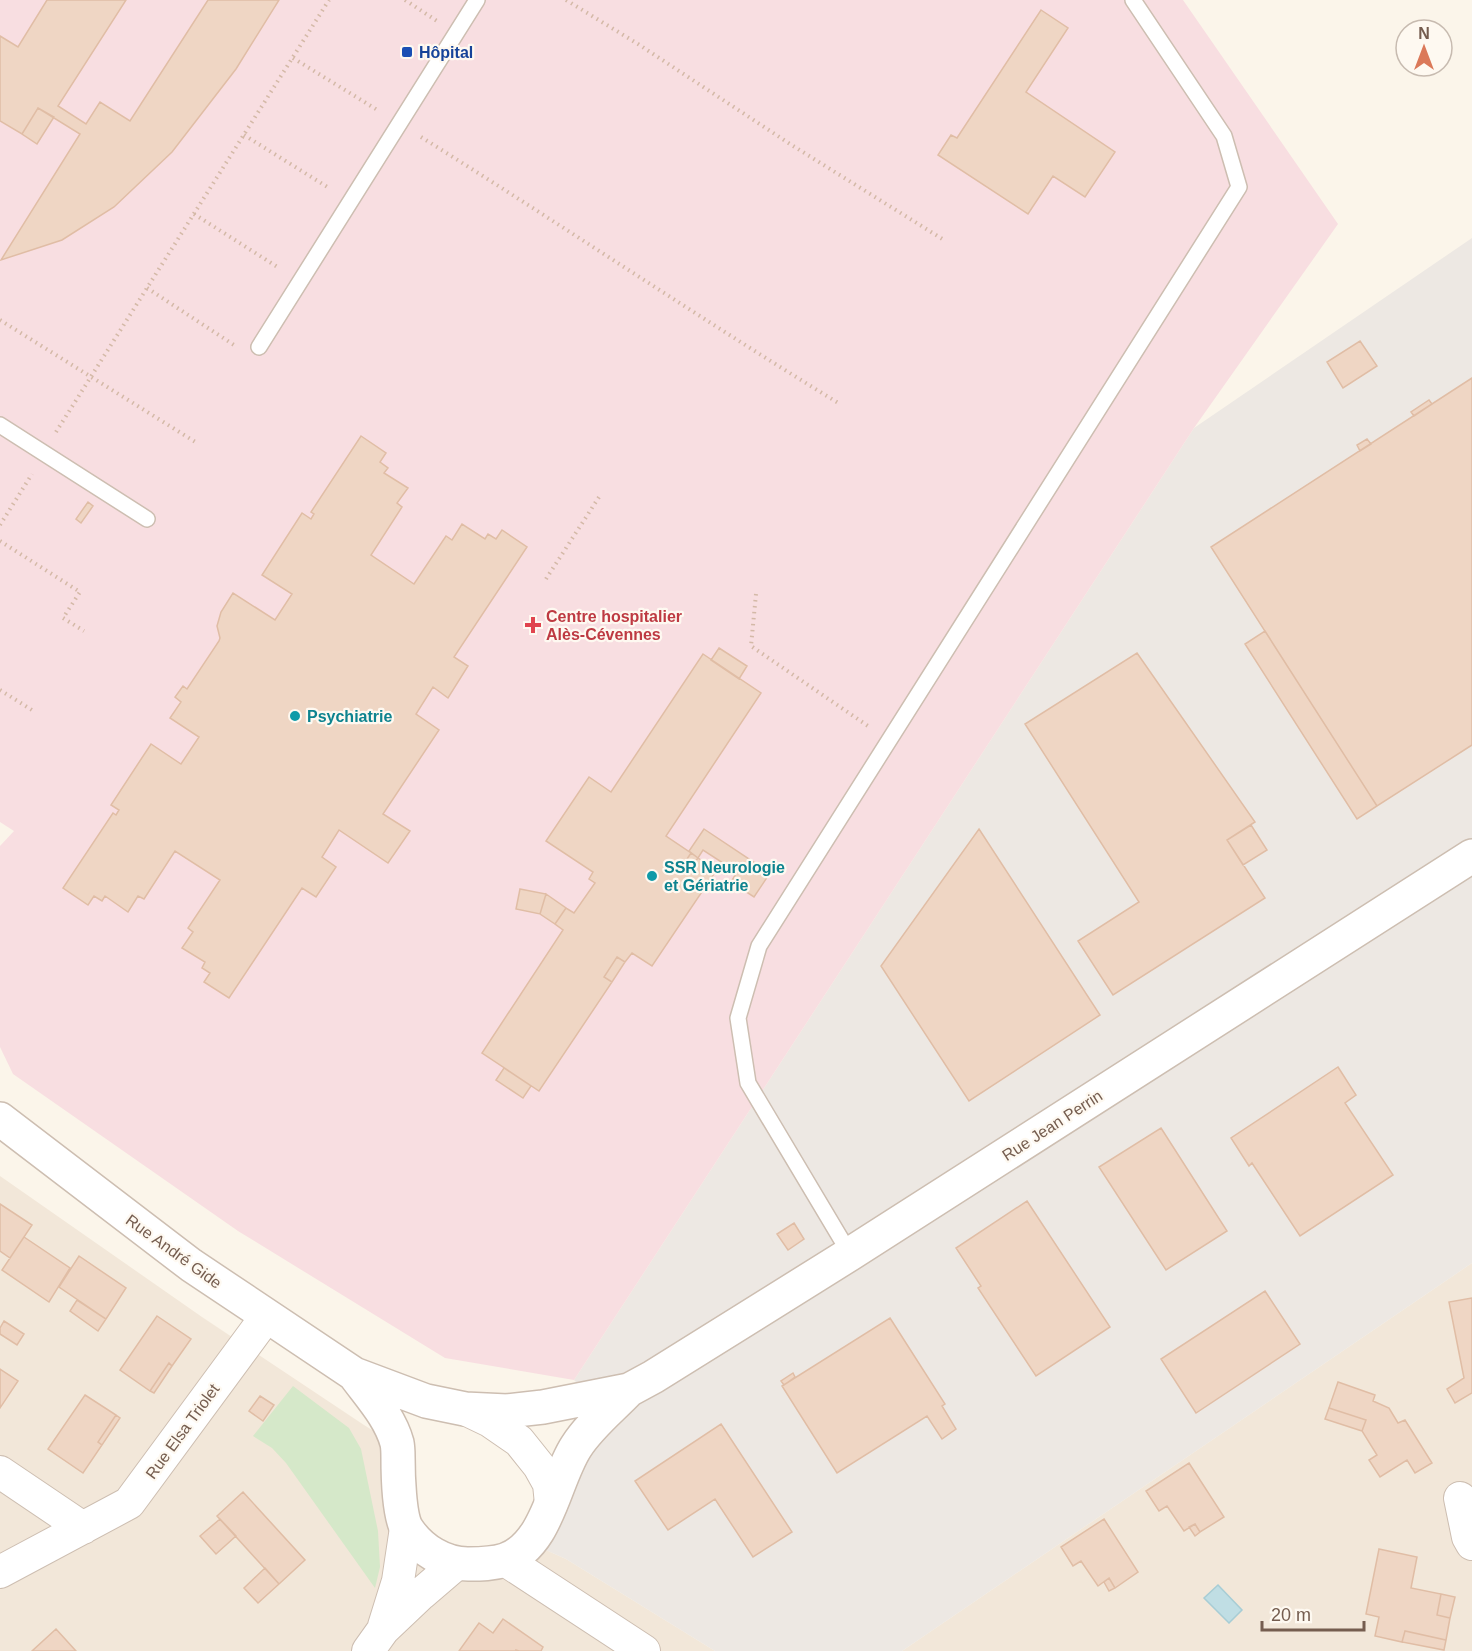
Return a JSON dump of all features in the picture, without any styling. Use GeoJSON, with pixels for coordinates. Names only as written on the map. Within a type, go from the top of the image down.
{"type":"FeatureCollection","features":[{"type":"Feature","properties":{"kind":"street","name":"Rue Jean Perrin"},"geometry":{"type":"LineString","coordinates":[[629,1390],[850,1254],[1472,856]]}},
{"type":"Feature","properties":{"kind":"street","name":"Rue André Gide"},"geometry":{"type":"LineString","coordinates":[[0,1119],[191,1265],[354,1374]]}},
{"type":"Feature","properties":{"kind":"street","name":"Rue Elsa Triolet"},"geometry":{"type":"LineString","coordinates":[[0,1572],[129,1503],[266,1317]]}},
{"type":"Feature","properties":{"kind":"street"},"geometry":{"type":"LineString","coordinates":[[354,1374],[426,1401],[465,1409],[507,1411],[543,1407],[629,1390]]}},
{"type":"Feature","properties":{"kind":"street"},"geometry":{"type":"LineString","coordinates":[[354,1374],[389,1421],[398,1446],[399,1482],[406,1528],[398,1581],[375,1640]]}},
{"type":"Feature","properties":{"kind":"street"},"geometry":{"type":"LineString","coordinates":[[406,1528],[420,1544],[437,1557],[456,1564],[489,1564],[505,1560],[518,1553],[530,1543],[539,1528],[576,1446],[629,1390]]}},
{"type":"Feature","properties":{"kind":"street"},"geometry":{"type":"LineString","coordinates":[[465,1409],[490,1421],[519,1441],[539,1466],[549,1484],[550,1504]]}},
{"type":"Feature","properties":{"kind":"street"},"geometry":{"type":"LineString","coordinates":[[0,1472],[83,1528]]}},
{"type":"Feature","properties":{"kind":"street"},"geometry":{"type":"LineString","coordinates":[[1460,1498],[1468,1538],[1472,1544]]}},
{"type":"Feature","properties":{"kind":"street"},"geometry":{"type":"LineString","coordinates":[[505,1560],[644,1651]]}},
{"type":"Feature","properties":{"kind":"street"},"geometry":{"type":"LineString","coordinates":[[375,1640],[456,1564]]}},
{"type":"Feature","properties":{"kind":"lane"},"geometry":{"type":"LineString","coordinates":[[259,347],[477,0]]}},
{"type":"Feature","properties":{"kind":"lane"},"geometry":{"type":"LineString","coordinates":[[850,1254],[748,1083],[738,1018],[759,946],[1239,188],[1224,136],[1133,0]]}},
{"type":"Feature","properties":{"kind":"lane"},"geometry":{"type":"LineString","coordinates":[[0,424],[147,519]]}},
{"type":"Feature","properties":{"kind":"path"},"geometry":{"type":"LineString","coordinates":[[0,525],[31,476],[43,452],[329,0]]}},
{"type":"Feature","properties":{"kind":"path"},"geometry":{"type":"LineString","coordinates":[[405,0],[456,33]]}},
{"type":"Feature","properties":{"kind":"path"},"geometry":{"type":"LineString","coordinates":[[566,0],[944,240]]}},
{"type":"Feature","properties":{"kind":"path"},"geometry":{"type":"LineString","coordinates":[[293,58],[840,404]]}},
{"type":"Feature","properties":{"kind":"path"},"geometry":{"type":"LineString","coordinates":[[244,135],[350,202]]}},
{"type":"Feature","properties":{"kind":"path"},"geometry":{"type":"LineString","coordinates":[[194,214],[300,281]]}},
{"type":"Feature","properties":{"kind":"path"},"geometry":{"type":"LineString","coordinates":[[147,288],[243,350]]}},
{"type":"Feature","properties":{"kind":"path"},"geometry":{"type":"LineString","coordinates":[[0,320],[197,443]]}},
{"type":"Feature","properties":{"kind":"path"},"geometry":{"type":"LineString","coordinates":[[546,579],[601,494]]}},
{"type":"Feature","properties":{"kind":"path"},"geometry":{"type":"LineString","coordinates":[[0,541],[80,592],[63,618],[84,631]]}},
{"type":"Feature","properties":{"kind":"path"},"geometry":{"type":"LineString","coordinates":[[756,594],[751,646],[889,740]]}},
{"type":"Feature","properties":{"kind":"path"},"geometry":{"type":"LineString","coordinates":[[0,690],[32,710]]}},
{"type":"Feature","properties":{"kind":"shaded area","name":"Centre hospitalier Alès-Cévennes"},"geometry":{"type":"Polygon","coordinates":[[[0,0],[1183,0],[1338,224],[1194,428],[574,1380],[445,1358],[238,1231],[13,1074],[0,1047],[0,846],[14,831],[0,822],[0,0]]]}},
{"type":"Feature","properties":{"kind":"shaded area"},"geometry":{"type":"Polygon","coordinates":[[[1472,238],[1472,1263],[902,1651],[715,1651],[566,1559],[530,1543],[591,1397],[574,1380],[1194,428],[1472,238]]]}},
{"type":"Feature","properties":{"kind":"shaded area"},"geometry":{"type":"Polygon","coordinates":[[[0,1176],[202,1317],[398,1446],[400,1496],[437,1557],[530,1543],[566,1559],[715,1651],[0,1651],[0,1176]]]}},
{"type":"Feature","properties":{"kind":"shaded area"},"geometry":{"type":"Polygon","coordinates":[[[1472,1263],[1472,1651],[902,1651],[1472,1263]]]}},
{"type":"Feature","properties":{"kind":"green space"},"geometry":{"type":"Polygon","coordinates":[[[293,1386],[349,1428],[361,1449],[378,1531],[380,1567],[375,1588],[286,1463],[272,1448],[253,1436],[293,1386]]]}},
{"type":"Feature","properties":{"kind":"water"},"geometry":{"type":"Polygon","coordinates":[[[1218,1585],[1242,1610],[1229,1623],[1204,1598],[1218,1585]]]}},
{"type":"Feature","properties":{"kind":"building"},"geometry":{"type":"Polygon","coordinates":[[[47,0],[126,0],[58,106],[86,124],[100,102],[130,121],[208,0],[279,0],[236,69],[172,152],[114,207],[62,240],[1,260],[80,134],[38,108],[22,134],[0,121],[0,36],[18,47],[47,0]]]}},
{"type":"Feature","properties":{"kind":"building"},"geometry":{"type":"Polygon","coordinates":[[[1041,10],[1068,28],[1026,92],[1115,152],[1085,197],[1053,176],[1028,214],[938,155],[951,135],[957,138],[1041,10]]]}},
{"type":"Feature","properties":{"kind":"building"},"geometry":{"type":"Polygon","coordinates":[[[38,108],[54,117],[37,144],[22,134],[38,108]]]}},
{"type":"Feature","properties":{"kind":"building"},"geometry":{"type":"Polygon","coordinates":[[[1360,341],[1377,366],[1343,388],[1327,362],[1360,341]]]}},
{"type":"Feature","properties":{"kind":"building"},"geometry":{"type":"Polygon","coordinates":[[[1472,378],[1472,745],[1377,806],[1211,547],[1472,378]]]}},
{"type":"Feature","properties":{"kind":"building"},"geometry":{"type":"Polygon","coordinates":[[[1429,400],[1432,404],[1414,416],[1411,412],[1429,400]]]}},
{"type":"Feature","properties":{"kind":"building","name":"Psychiatrie"},"geometry":{"type":"Polygon","coordinates":[[[361,436],[386,453],[380,462],[388,468],[384,473],[408,488],[397,503],[402,507],[371,555],[414,584],[446,536],[452,540],[462,524],[485,539],[488,534],[496,539],[502,530],[527,547],[454,657],[468,666],[448,698],[433,687],[416,714],[439,730],[383,814],[410,831],[388,863],[339,830],[322,857],[336,867],[316,897],[302,888],[229,998],[204,982],[210,973],[202,968],[205,962],[182,948],[193,932],[188,928],[220,880],[175,851],[144,899],[138,896],[128,912],[105,896],[102,901],[94,896],[88,905],[63,888],[113,813],[116,815],[119,810],[111,805],[151,744],[181,764],[199,737],[170,718],[181,702],[175,697],[183,686],[187,689],[219,641],[217,626],[221,612],[233,593],[275,620],[292,594],[262,575],[302,513],[311,519],[314,514],[311,512],[361,436]]]}},
{"type":"Feature","properties":{"kind":"building"},"geometry":{"type":"Polygon","coordinates":[[[1367,439],[1371,444],[1360,451],[1357,445],[1367,439]]]}},
{"type":"Feature","properties":{"kind":"building"},"geometry":{"type":"Polygon","coordinates":[[[88,502],[93,506],[81,523],[76,519],[88,502]]]}},
{"type":"Feature","properties":{"kind":"building"},"geometry":{"type":"Polygon","coordinates":[[[1265,631],[1377,806],[1357,819],[1245,644],[1265,631]]]}},
{"type":"Feature","properties":{"kind":"building"},"geometry":{"type":"Polygon","coordinates":[[[719,648],[747,666],[739,679],[711,660],[719,648]]]}},
{"type":"Feature","properties":{"kind":"building"},"geometry":{"type":"Polygon","coordinates":[[[1137,653],[1255,822],[1227,840],[1265,898],[1113,995],[1078,941],[1139,902],[1025,724],[1137,653]]]}},
{"type":"Feature","properties":{"kind":"building","name":"SSR Neurologie et Gériatrie"},"geometry":{"type":"Polygon","coordinates":[[[703,654],[761,693],[666,836],[691,853],[687,859],[694,863],[698,858],[716,871],[652,966],[632,953],[625,962],[617,957],[604,977],[612,982],[539,1091],[482,1053],[563,930],[555,924],[566,908],[574,913],[595,883],[589,879],[593,872],[546,841],[589,777],[611,792],[703,654]]]}},
{"type":"Feature","properties":{"kind":"building"},"geometry":{"type":"Polygon","coordinates":[[[1251,825],[1267,850],[1243,865],[1227,840],[1251,825]]]}},
{"type":"Feature","properties":{"kind":"building"},"geometry":{"type":"Polygon","coordinates":[[[704,829],[770,873],[754,897],[731,882],[737,872],[703,850],[698,858],[689,851],[704,829]]]}},
{"type":"Feature","properties":{"kind":"building"},"geometry":{"type":"Polygon","coordinates":[[[979,829],[1100,1015],[969,1101],[881,966],[979,829]]]}},
{"type":"Feature","properties":{"kind":"building"},"geometry":{"type":"Polygon","coordinates":[[[691,853],[698,858],[694,863],[687,859],[691,853]]]}},
{"type":"Feature","properties":{"kind":"building"},"geometry":{"type":"Polygon","coordinates":[[[520,889],[546,894],[540,914],[516,909],[520,889]]]}},
{"type":"Feature","properties":{"kind":"building"},"geometry":{"type":"Polygon","coordinates":[[[546,894],[566,908],[555,924],[540,914],[546,894]]]}},
{"type":"Feature","properties":{"kind":"building"},"geometry":{"type":"Polygon","coordinates":[[[617,957],[625,962],[612,982],[604,977],[617,957]]]}},
{"type":"Feature","properties":{"kind":"building"},"geometry":{"type":"Polygon","coordinates":[[[1338,1067],[1356,1095],[1345,1103],[1393,1175],[1300,1236],[1252,1163],[1249,1166],[1231,1138],[1338,1067]]]}},
{"type":"Feature","properties":{"kind":"building"},"geometry":{"type":"Polygon","coordinates":[[[504,1068],[531,1086],[523,1098],[496,1080],[504,1068]]]}},
{"type":"Feature","properties":{"kind":"building"},"geometry":{"type":"Polygon","coordinates":[[[1161,1128],[1227,1231],[1166,1270],[1099,1167],[1161,1128]]]}},
{"type":"Feature","properties":{"kind":"building"},"geometry":{"type":"Polygon","coordinates":[[[1027,1201],[1110,1327],[1036,1376],[978,1288],[981,1286],[956,1248],[1027,1201]]]}},
{"type":"Feature","properties":{"kind":"building"},"geometry":{"type":"Polygon","coordinates":[[[0,1204],[32,1225],[10,1258],[0,1251],[0,1204]]]}},
{"type":"Feature","properties":{"kind":"building"},"geometry":{"type":"Polygon","coordinates":[[[794,1223],[804,1239],[788,1250],[777,1234],[794,1223]]]}},
{"type":"Feature","properties":{"kind":"building"},"geometry":{"type":"Polygon","coordinates":[[[24,1237],[70,1268],[49,1302],[2,1270],[24,1237]]]}},
{"type":"Feature","properties":{"kind":"building"},"geometry":{"type":"Polygon","coordinates":[[[79,1256],[126,1288],[106,1319],[59,1287],[79,1256]]]}},
{"type":"Feature","properties":{"kind":"building"},"geometry":{"type":"Polygon","coordinates":[[[1265,1291],[1300,1344],[1196,1413],[1161,1359],[1265,1291]]]}},
{"type":"Feature","properties":{"kind":"building"},"geometry":{"type":"Polygon","coordinates":[[[1472,1298],[1472,1393],[1455,1403],[1447,1389],[1464,1378],[1449,1302],[1472,1298]]]}},
{"type":"Feature","properties":{"kind":"building"},"geometry":{"type":"Polygon","coordinates":[[[77,1300],[106,1319],[98,1331],[70,1311],[77,1300]]]}},
{"type":"Feature","properties":{"kind":"building"},"geometry":{"type":"Polygon","coordinates":[[[157,1316],[191,1339],[172,1366],[169,1363],[150,1391],[120,1370],[157,1316]]]}},
{"type":"Feature","properties":{"kind":"building"},"geometry":{"type":"Polygon","coordinates":[[[890,1318],[945,1404],[942,1406],[956,1429],[942,1439],[927,1416],[837,1473],[782,1386],[890,1318]]]}},
{"type":"Feature","properties":{"kind":"building"},"geometry":{"type":"Polygon","coordinates":[[[4,1321],[24,1334],[17,1345],[0,1334],[4,1321]]]}},
{"type":"Feature","properties":{"kind":"building"},"geometry":{"type":"Polygon","coordinates":[[[169,1363],[172,1366],[154,1393],[150,1391],[169,1363]]]}},
{"type":"Feature","properties":{"kind":"building"},"geometry":{"type":"Polygon","coordinates":[[[0,1369],[18,1381],[0,1408],[0,1369]]]}},
{"type":"Feature","properties":{"kind":"building"},"geometry":{"type":"Polygon","coordinates":[[[793,1373],[795,1377],[784,1385],[781,1381],[793,1373]]]}},
{"type":"Feature","properties":{"kind":"building"},"geometry":{"type":"Polygon","coordinates":[[[1338,1382],[1375,1395],[1373,1401],[1389,1408],[1398,1423],[1405,1420],[1432,1463],[1415,1473],[1407,1460],[1380,1477],[1369,1460],[1377,1455],[1362,1431],[1366,1420],[1329,1408],[1338,1382]]]}},
{"type":"Feature","properties":{"kind":"building"},"geometry":{"type":"Polygon","coordinates":[[[85,1395],[116,1415],[98,1442],[102,1445],[83,1473],[48,1449],[85,1395]]]}},
{"type":"Feature","properties":{"kind":"building"},"geometry":{"type":"Polygon","coordinates":[[[260,1396],[274,1405],[263,1421],[249,1411],[260,1396]]]}},
{"type":"Feature","properties":{"kind":"building"},"geometry":{"type":"Polygon","coordinates":[[[1329,1408],[1366,1420],[1362,1431],[1325,1419],[1329,1408]]]}},
{"type":"Feature","properties":{"kind":"building"},"geometry":{"type":"Polygon","coordinates":[[[116,1415],[120,1418],[102,1445],[98,1442],[116,1415]]]}},
{"type":"Feature","properties":{"kind":"building"},"geometry":{"type":"Polygon","coordinates":[[[721,1424],[792,1532],[753,1557],[715,1499],[668,1530],[635,1481],[721,1424]]]}},
{"type":"Feature","properties":{"kind":"building"},"geometry":{"type":"Polygon","coordinates":[[[1189,1463],[1224,1517],[1200,1532],[1195,1524],[1184,1531],[1167,1506],[1159,1511],[1146,1491],[1189,1463]]]}},
{"type":"Feature","properties":{"kind":"building"},"geometry":{"type":"Polygon","coordinates":[[[243,1492],[305,1560],[279,1584],[217,1516],[243,1492]]]}},
{"type":"Feature","properties":{"kind":"building"},"geometry":{"type":"Polygon","coordinates":[[[220,1519],[236,1536],[216,1554],[200,1536],[220,1519]]]}},
{"type":"Feature","properties":{"kind":"building"},"geometry":{"type":"Polygon","coordinates":[[[1104,1519],[1138,1572],[1115,1588],[1109,1578],[1098,1586],[1081,1561],[1073,1566],[1061,1547],[1104,1519]]]}},
{"type":"Feature","properties":{"kind":"building"},"geometry":{"type":"Polygon","coordinates":[[[1195,1524],[1200,1532],[1195,1536],[1189,1527],[1195,1524]]]}},
{"type":"Feature","properties":{"kind":"building"},"geometry":{"type":"Polygon","coordinates":[[[1379,1549],[1417,1557],[1411,1588],[1441,1594],[1437,1615],[1450,1618],[1446,1640],[1405,1631],[1402,1642],[1375,1636],[1379,1617],[1366,1614],[1379,1549]]]}},
{"type":"Feature","properties":{"kind":"building"},"geometry":{"type":"Polygon","coordinates":[[[265,1568],[279,1584],[258,1603],[244,1588],[265,1568]]]}},
{"type":"Feature","properties":{"kind":"building"},"geometry":{"type":"Polygon","coordinates":[[[1109,1578],[1115,1588],[1109,1591],[1104,1582],[1109,1578]]]}},
{"type":"Feature","properties":{"kind":"building"},"geometry":{"type":"Polygon","coordinates":[[[1441,1594],[1455,1597],[1450,1618],[1437,1615],[1441,1594]]]}},
{"type":"Feature","properties":{"kind":"building"},"geometry":{"type":"Polygon","coordinates":[[[503,1619],[543,1647],[541,1651],[459,1651],[479,1623],[493,1633],[503,1619]]]}},
{"type":"Feature","properties":{"kind":"building"},"geometry":{"type":"Polygon","coordinates":[[[56,1629],[76,1651],[32,1651],[56,1629]]]}},
{"type":"Feature","properties":{"kind":"building"},"geometry":{"type":"Polygon","coordinates":[[[1405,1631],[1446,1640],[1444,1650],[1402,1642],[1405,1631]]]}},
{"type":"Feature","properties":{"kind":"place","name":"Hôpital"},"geometry":{"type":"Point","coordinates":[407,52]}},
{"type":"Feature","properties":{"kind":"place","name":"Centre hospitalier Alès-Cévennes"},"geometry":{"type":"Point","coordinates":[533,625]}},
{"type":"Feature","properties":{"kind":"place","name":"Psychiatrie"},"geometry":{"type":"Point","coordinates":[295,716]}},
{"type":"Feature","properties":{"kind":"place","name":"SSR Neurologie et Gériatrie"},"geometry":{"type":"Point","coordinates":[652,876]}}]}
